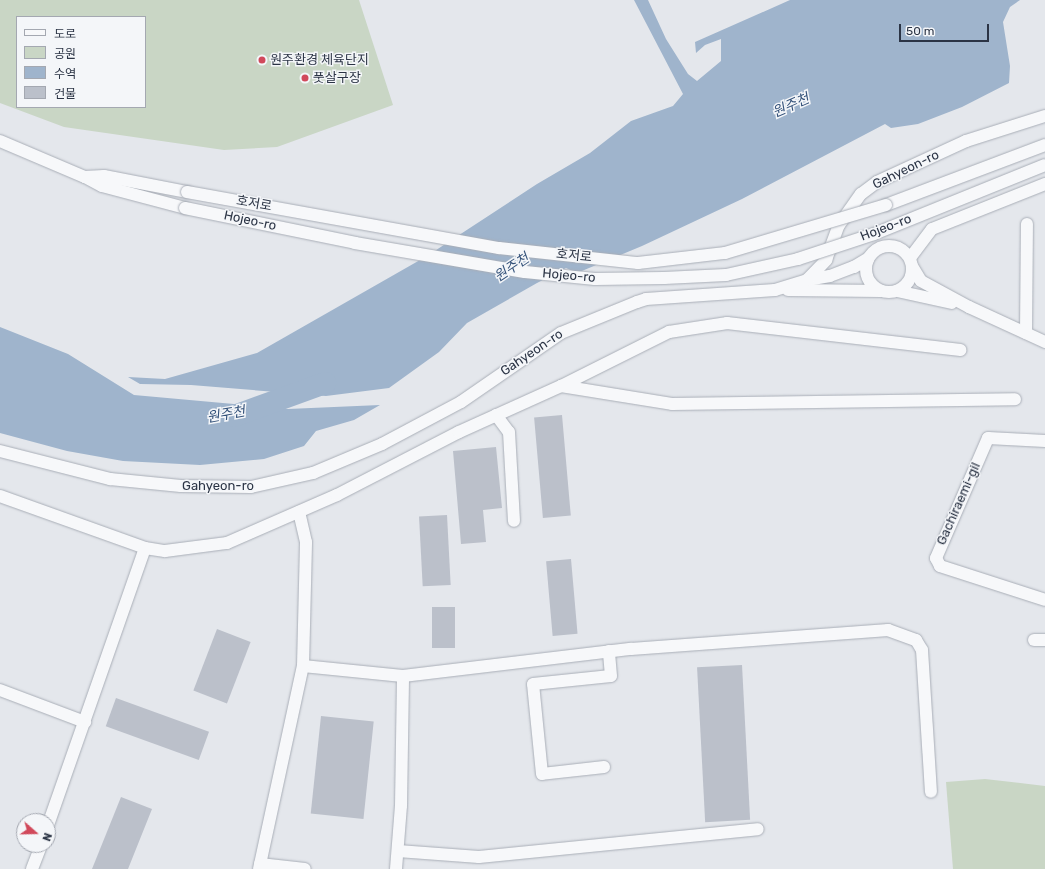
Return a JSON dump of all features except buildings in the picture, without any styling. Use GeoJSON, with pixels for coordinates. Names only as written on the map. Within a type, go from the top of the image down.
{"type":"FeatureCollection","features":[{"type":"Feature","properties":{"kind":"street","name":"Gahyeon-ro"},"geometry":{"type":"LineString","coordinates":[[0,451],[110,480],[180,486],[251,487],[313,473],[382,444],[461,402],[561,333],[637,302],[646,299],[775,290],[807,280],[826,260],[839,225],[861,194],[877,182],[966,141],[1045,116]]}},
{"type":"Feature","properties":{"kind":"street","name":"Hojeo-ro"},"geometry":{"type":"LineString","coordinates":[[0,141],[85,176],[102,186],[185,208],[356,243],[525,272],[595,280],[726,275],[798,259],[874,234],[1045,165]]}},
{"type":"Feature","properties":{"kind":"street","name":"호저로"},"geometry":{"type":"LineString","coordinates":[[188,192],[499,248],[638,263],[725,253],[765,242],[886,205],[1045,145]]}},
{"type":"Feature","properties":{"kind":"street","name":"Hojeo-ro"},"geometry":{"type":"LineString","coordinates":[[85,176],[104,176],[188,192]]}},
{"type":"Feature","properties":{"kind":"street"},"geometry":{"type":"LineString","coordinates":[[897,291],[909,281],[911,262],[932,229],[1045,184]]}},
{"type":"Feature","properties":{"kind":"street"},"geometry":{"type":"LineString","coordinates":[[1026,333],[1027,224]]}},
{"type":"Feature","properties":{"kind":"street"},"geometry":{"type":"LineString","coordinates":[[807,280],[830,276],[854,267],[869,258],[878,248],[893,246],[906,252],[921,281],[969,307],[1045,342]]}},
{"type":"Feature","properties":{"kind":"street"},"geometry":{"type":"LineString","coordinates":[[869,258],[866,273],[869,280],[881,291]]}},
{"type":"Feature","properties":{"kind":"street"},"geometry":{"type":"LineString","coordinates":[[775,290],[897,291],[969,307]]}},
{"type":"Feature","properties":{"kind":"street"},"geometry":{"type":"LineString","coordinates":[[0,496],[145,548],[165,552],[227,543],[299,512],[496,415],[561,386],[668,332],[727,323],[960,350]]}},
{"type":"Feature","properties":{"kind":"street"},"geometry":{"type":"LineString","coordinates":[[561,386],[672,404],[1015,399]]}},
{"type":"Feature","properties":{"kind":"street"},"geometry":{"type":"LineString","coordinates":[[496,415],[509,432],[514,521]]}},
{"type":"Feature","properties":{"kind":"street","name":"Gachiraemi-gil"},"geometry":{"type":"LineString","coordinates":[[1045,441],[988,438],[936,558],[940,566],[1045,600]]}},
{"type":"Feature","properties":{"kind":"street"},"geometry":{"type":"LineString","coordinates":[[299,512],[306,542],[303,666],[259,866],[305,869]]}},
{"type":"Feature","properties":{"kind":"street"},"geometry":{"type":"LineString","coordinates":[[52,813],[145,548]]}},
{"type":"Feature","properties":{"kind":"street"},"geometry":{"type":"LineString","coordinates":[[303,666],[403,676],[609,651],[888,630],[916,640],[922,650],[931,792]]}},
{"type":"Feature","properties":{"kind":"street"},"geometry":{"type":"LineString","coordinates":[[604,767],[542,774],[533,684],[611,676],[609,651]]}},
{"type":"Feature","properties":{"kind":"street"},"geometry":{"type":"LineString","coordinates":[[396,869],[401,806],[403,676]]}},
{"type":"Feature","properties":{"kind":"street"},"geometry":{"type":"LineString","coordinates":[[0,690],[85,722]]}},
{"type":"Feature","properties":{"kind":"street"},"geometry":{"type":"LineString","coordinates":[[398,851],[479,857],[758,829]]}},
{"type":"Feature","properties":{"kind":"street"},"geometry":{"type":"LineString","coordinates":[[32,869],[38,853]]}},
{"type":"Feature","properties":{"kind":"green space","name":"원주환경 체육단지"},"geometry":{"type":"Polygon","coordinates":[[[0,0],[359,0],[393,105],[277,147],[224,150],[64,127],[0,103],[0,0]]]}},
{"type":"Feature","properties":{"kind":"green space"},"geometry":{"type":"Polygon","coordinates":[[[985,779],[1045,786],[1045,869],[953,869],[946,782],[985,779]]]}},
{"type":"Feature","properties":{"kind":"water"},"geometry":{"type":"Polygon","coordinates":[[[634,0],[648,0],[666,39],[688,74],[697,81],[721,61],[721,39],[705,45],[696,53],[695,42],[790,0],[1020,0],[1010,7],[1003,22],[1010,66],[1009,83],[962,107],[918,124],[891,128],[885,124],[742,199],[642,246],[577,273],[566,268],[467,323],[439,352],[389,388],[326,396],[191,385],[140,384],[128,377],[165,379],[257,353],[427,256],[537,184],[590,153],[631,121],[673,106],[683,94],[634,0]]]}},
{"type":"Feature","properties":{"kind":"water"},"geometry":{"type":"Polygon","coordinates":[[[0,327],[68,354],[134,395],[288,409],[380,405],[354,420],[316,431],[304,446],[264,459],[200,465],[123,461],[67,451],[0,433],[0,327]]]}},
{"type":"Feature","properties":{"kind":"waterway","name":"원주천"},"geometry":{"type":"LineString","coordinates":[[234,416],[325,383]]}},
{"type":"Feature","properties":{"kind":"place","name":"원주환경 체육단지"},"geometry":{"type":"Point","coordinates":[262,60]}},
{"type":"Feature","properties":{"kind":"place","name":"풋살구장"},"geometry":{"type":"Point","coordinates":[305,78]}}]}
